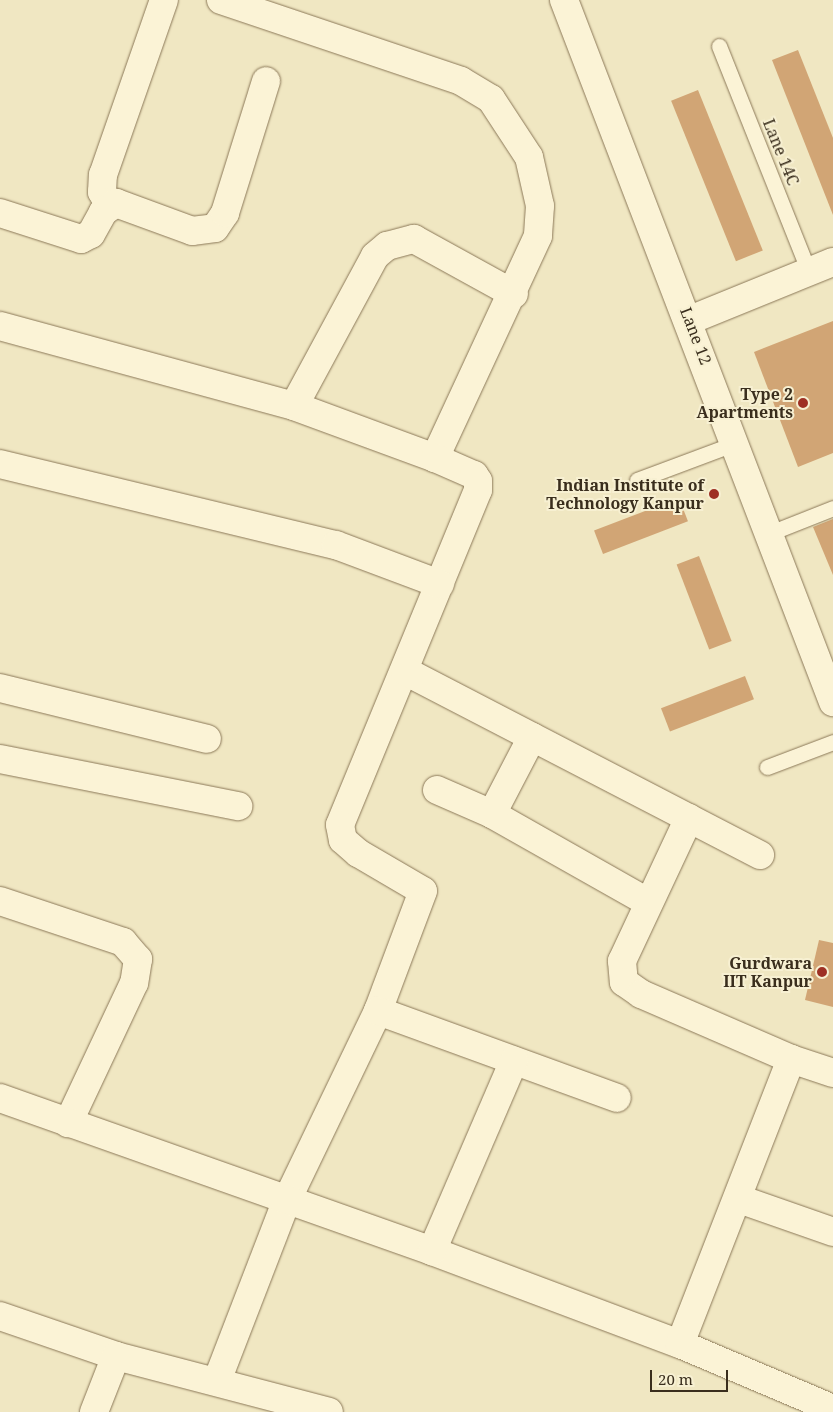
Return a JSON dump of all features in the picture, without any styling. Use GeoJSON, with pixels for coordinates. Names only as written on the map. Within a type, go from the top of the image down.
{"type":"FeatureCollection","features":[{"type":"Feature","properties":{"kind":"street"},"geometry":{"type":"LineString","coordinates":[[109,205],[102,192],[103,175],[164,0]]}},
{"type":"Feature","properties":{"kind":"street"},"geometry":{"type":"LineString","coordinates":[[221,0],[461,81],[491,99],[529,156],[540,206],[538,236],[514,294],[435,458]]}},
{"type":"Feature","properties":{"kind":"street","name":"Lane 12"},"geometry":{"type":"LineString","coordinates":[[564,0],[690,320],[833,702]]}},
{"type":"Feature","properties":{"kind":"street"},"geometry":{"type":"LineString","coordinates":[[109,205],[127,206],[192,231],[215,228],[225,213],[266,81]]}},
{"type":"Feature","properties":{"kind":"street"},"geometry":{"type":"LineString","coordinates":[[0,213],[85,239],[109,205]]}},
{"type":"Feature","properties":{"kind":"street"},"geometry":{"type":"LineString","coordinates":[[294,406],[375,256],[387,246],[414,239],[514,294]]}},
{"type":"Feature","properties":{"kind":"street"},"geometry":{"type":"LineString","coordinates":[[690,320],[821,267]]}},
{"type":"Feature","properties":{"kind":"street"},"geometry":{"type":"LineString","coordinates":[[0,326],[294,406],[435,458],[474,475],[478,490],[340,825],[343,840],[358,853],[423,892],[378,1011],[286,1202],[217,1381]]}},
{"type":"Feature","properties":{"kind":"street"},"geometry":{"type":"LineString","coordinates":[[0,464],[336,545],[440,584]]}},
{"type":"Feature","properties":{"kind":"street"},"geometry":{"type":"LineString","coordinates":[[405,671],[760,855]]}},
{"type":"Feature","properties":{"kind":"street"},"geometry":{"type":"LineString","coordinates":[[0,688],[207,739]]}},
{"type":"Feature","properties":{"kind":"street"},"geometry":{"type":"LineString","coordinates":[[492,814],[532,737]]}},
{"type":"Feature","properties":{"kind":"street"},"geometry":{"type":"LineString","coordinates":[[0,759],[238,806]]}},
{"type":"Feature","properties":{"kind":"street"},"geometry":{"type":"LineString","coordinates":[[437,790],[492,814],[649,903]]}},
{"type":"Feature","properties":{"kind":"street"},"geometry":{"type":"LineString","coordinates":[[689,818],[622,961],[624,982],[641,994],[791,1059],[833,1073]]}},
{"type":"Feature","properties":{"kind":"street"},"geometry":{"type":"LineString","coordinates":[[0,901],[123,942],[138,958],[134,982],[68,1123]]}},
{"type":"Feature","properties":{"kind":"street"},"geometry":{"type":"LineString","coordinates":[[378,1011],[617,1098]]}},
{"type":"Feature","properties":{"kind":"street"},"geometry":{"type":"LineString","coordinates":[[680,1344],[739,1199],[791,1059]]}},
{"type":"Feature","properties":{"kind":"street"},"geometry":{"type":"LineString","coordinates":[[432,1251],[514,1060]]}},
{"type":"Feature","properties":{"kind":"street"},"geometry":{"type":"LineString","coordinates":[[0,1098],[286,1202],[432,1251],[680,1344],[833,1409]]}},
{"type":"Feature","properties":{"kind":"street"},"geometry":{"type":"LineString","coordinates":[[739,1199],[833,1232]]}},
{"type":"Feature","properties":{"kind":"street"},"geometry":{"type":"LineString","coordinates":[[0,1316],[116,1356],[217,1381],[299,1407],[329,1412]]}},
{"type":"Feature","properties":{"kind":"street"},"geometry":{"type":"LineString","coordinates":[[94,1412],[116,1356]]}},
{"type":"Feature","properties":{"kind":"lane","name":"Lane 14C"},"geometry":{"type":"LineString","coordinates":[[719,46],[821,267]]}},
{"type":"Feature","properties":{"kind":"lane"},"geometry":{"type":"LineString","coordinates":[[637,480],[736,443]]}},
{"type":"Feature","properties":{"kind":"lane"},"geometry":{"type":"LineString","coordinates":[[770,532],[833,508]]}},
{"type":"Feature","properties":{"kind":"lane"},"geometry":{"type":"LineString","coordinates":[[767,767],[833,742]]}},
{"type":"Feature","properties":{"kind":"building"},"geometry":{"type":"Polygon","coordinates":[[[798,50],[833,138],[833,215],[772,60],[798,50]]]}},
{"type":"Feature","properties":{"kind":"building"},"geometry":{"type":"Polygon","coordinates":[[[698,90],[763,250],[736,261],[671,101],[698,90]]]}},
{"type":"Feature","properties":{"kind":"building","name":"Type 2 Apartments"},"geometry":{"type":"Polygon","coordinates":[[[833,321],[833,453],[798,467],[754,352],[833,321]]]}},
{"type":"Feature","properties":{"kind":"building"},"geometry":{"type":"Polygon","coordinates":[[[679,498],[688,521],[603,554],[594,531],[679,498]]]}},
{"type":"Feature","properties":{"kind":"building"},"geometry":{"type":"Polygon","coordinates":[[[833,519],[833,575],[813,527],[833,519]]]}},
{"type":"Feature","properties":{"kind":"building"},"geometry":{"type":"Polygon","coordinates":[[[699,556],[732,641],[709,650],[677,565],[699,556]]]}},
{"type":"Feature","properties":{"kind":"building"},"geometry":{"type":"Polygon","coordinates":[[[745,676],[754,699],[670,732],[661,708],[745,676]]]}},
{"type":"Feature","properties":{"kind":"building","name":"Gurdwara IIT Kanpur"},"geometry":{"type":"Polygon","coordinates":[[[819,940],[833,943],[833,1007],[805,1000],[819,940]]]}},
{"type":"Feature","properties":{"kind":"place","name":"Type 2 Apartments"},"geometry":{"type":"Point","coordinates":[803,403]}},
{"type":"Feature","properties":{"kind":"place","name":"Indian Institute of Technology Kanpur"},"geometry":{"type":"Point","coordinates":[714,494]}},
{"type":"Feature","properties":{"kind":"place","name":"Gurdwara IIT Kanpur"},"geometry":{"type":"Point","coordinates":[822,972]}}]}
